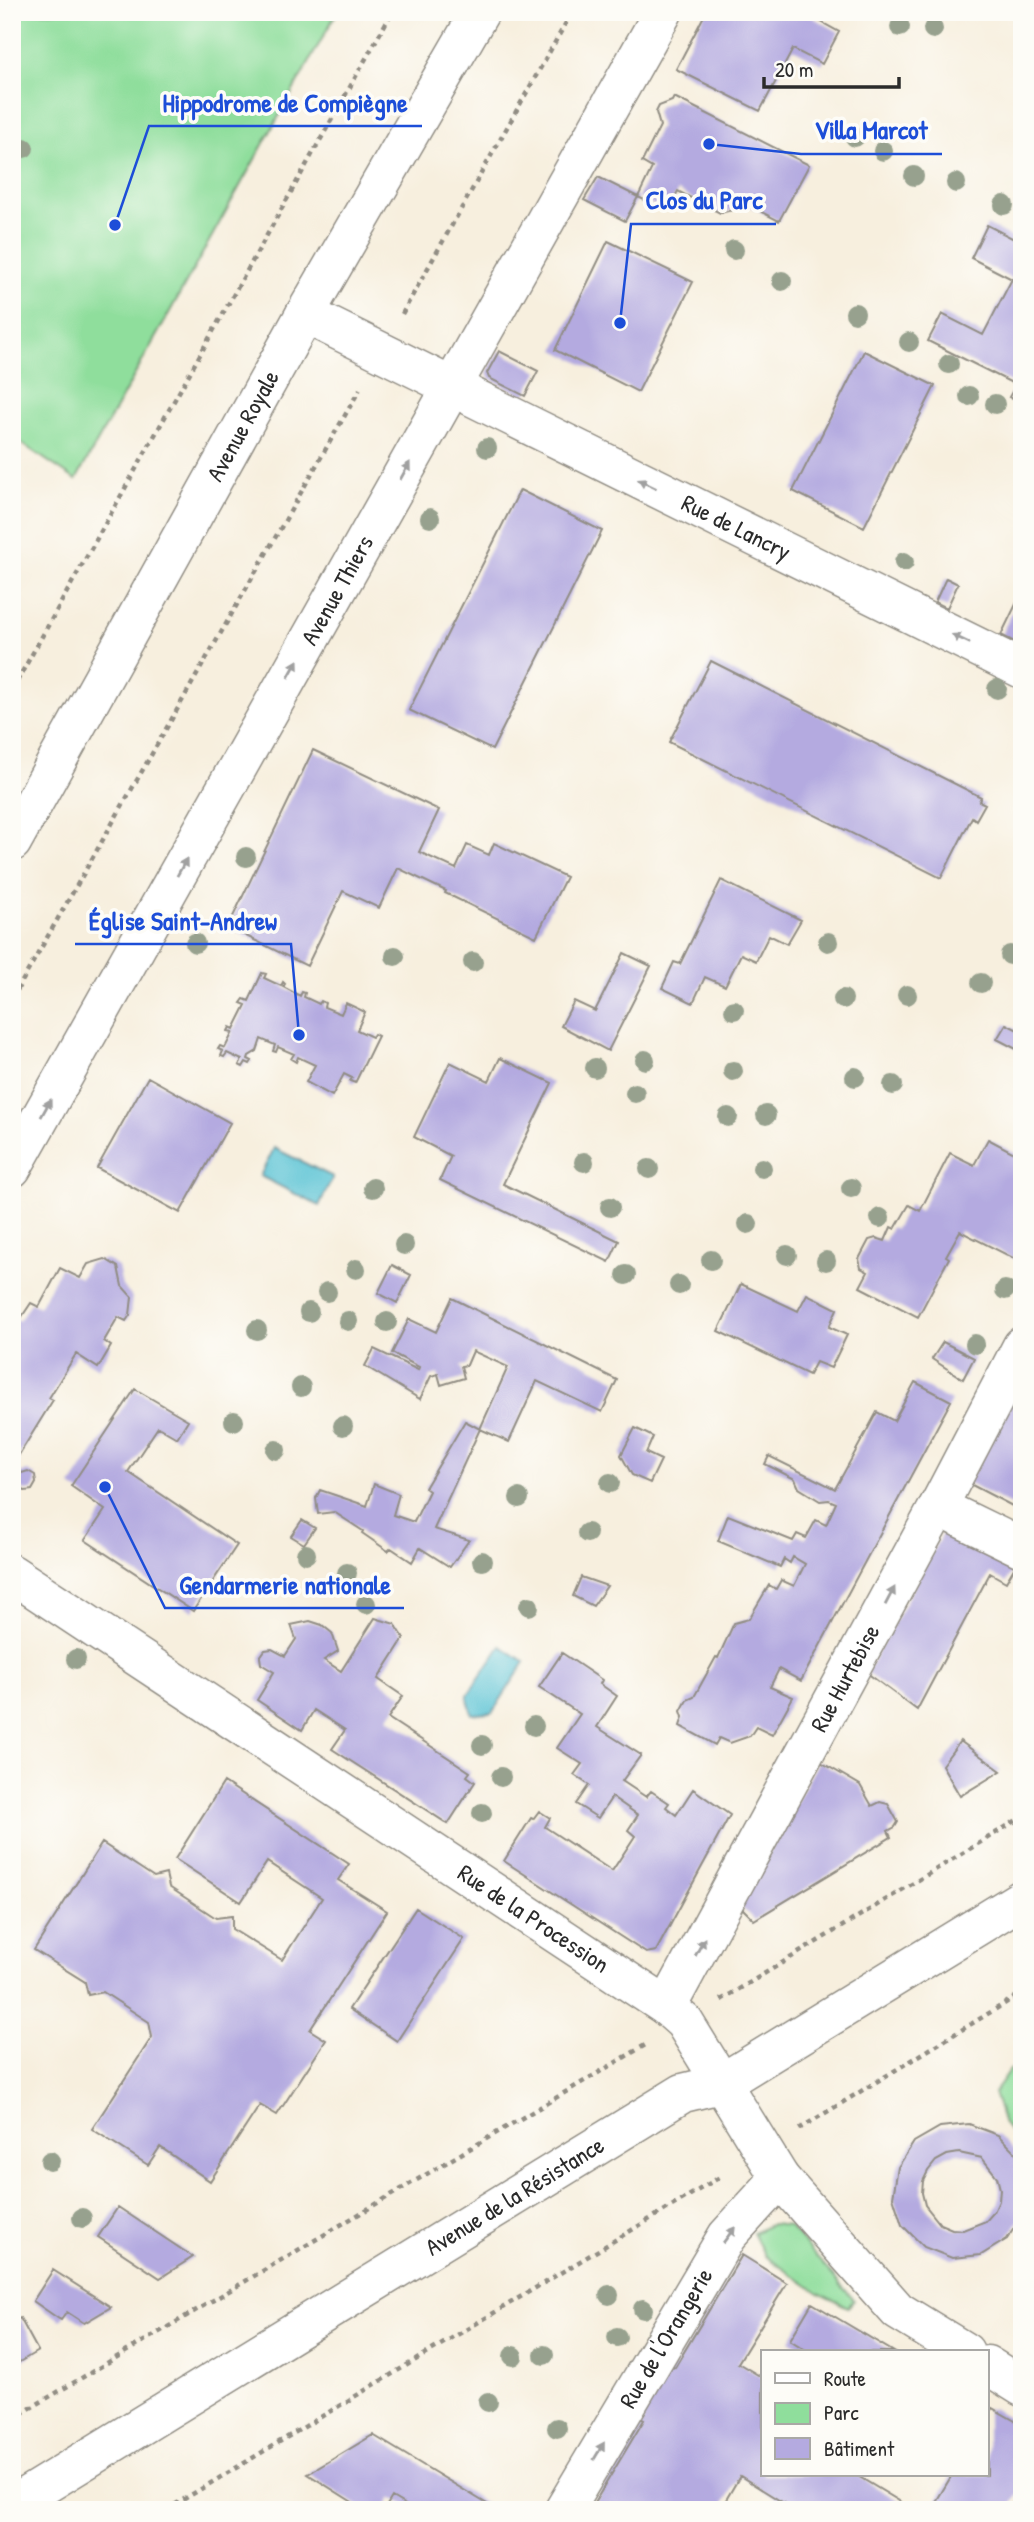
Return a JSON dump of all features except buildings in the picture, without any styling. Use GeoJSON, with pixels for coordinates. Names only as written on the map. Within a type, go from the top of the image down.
{"type":"FeatureCollection","features":[{"type":"Feature","properties":{"kind":"street","name":"Avenue Royale"},"geometry":{"type":"LineString","coordinates":[[12,842],[305,314],[480,12]]}},
{"type":"Feature","properties":{"kind":"street","name":"Avenue Thiers"},"geometry":{"type":"LineString","coordinates":[[12,1168],[663,12]]}},
{"type":"Feature","properties":{"kind":"street","name":"Rue de Lancry"},"geometry":{"type":"LineString","coordinates":[[305,314],[1022,670]]}},
{"type":"Feature","properties":{"kind":"street","name":"Rue Hurtebise"},"geometry":{"type":"LineString","coordinates":[[676,2015],[1022,1346]]}},
{"type":"Feature","properties":{"kind":"street"},"geometry":{"type":"LineString","coordinates":[[938,1507],[1022,1548]]}},
{"type":"Feature","properties":{"kind":"street","name":"Rue de la Procession"},"geometry":{"type":"LineString","coordinates":[[12,1574],[676,2015],[771,2164],[898,2311],[962,2350]]}},
{"type":"Feature","properties":{"kind":"street","name":"Avenue de la Résistance"},"geometry":{"type":"LineString","coordinates":[[12,2505],[683,2093],[720,2084],[1022,1899]]}},
{"type":"Feature","properties":{"kind":"street","name":"Rue de l'Orangerie"},"geometry":{"type":"LineString","coordinates":[[564,2510],[771,2164]]}},
{"type":"Feature","properties":{"kind":"street"},"geometry":{"type":"LineString","coordinates":[[988,2366],[1022,2387]]}},
{"type":"Feature","properties":{"kind":"path"},"geometry":{"type":"LineString","coordinates":[[12,690],[392,12]]}},
{"type":"Feature","properties":{"kind":"path"},"geometry":{"type":"LineString","coordinates":[[12,999],[572,12]]}},
{"type":"Feature","properties":{"kind":"path"},"geometry":{"type":"LineString","coordinates":[[12,2419],[676,2015],[1022,1817]]}},
{"type":"Feature","properties":{"kind":"path"},"geometry":{"type":"LineString","coordinates":[[166,2510],[771,2164],[1022,1993]]}},
{"type":"Feature","properties":{"kind":"green space"},"geometry":{"type":"Polygon","coordinates":[[[12,12],[337,12],[76,480],[12,437],[12,12]]]}},
{"type":"Feature","properties":{"kind":"green space"},"geometry":{"type":"Polygon","coordinates":[[[1022,2065],[1022,2147],[1004,2124],[994,2093],[1010,2070],[1022,2065]]]}},
{"type":"Feature","properties":{"kind":"green space"},"geometry":{"type":"Polygon","coordinates":[[[772,2224],[789,2226],[854,2300],[848,2307],[819,2293],[765,2256],[753,2233],[772,2224]]]}},
{"type":"Feature","properties":{"kind":"water"},"geometry":{"type":"Polygon","coordinates":[[[274,1148],[333,1177],[319,1206],[260,1176],[274,1148]]]}},
{"type":"Feature","properties":{"kind":"water"},"geometry":{"type":"Polygon","coordinates":[[[501,1646],[525,1662],[492,1713],[472,1714],[467,1696],[501,1646]]]}},
{"type":"Feature","properties":{"kind":"place","name":"Villa Marcot"},"geometry":{"type":"Point","coordinates":[709,144]}},
{"type":"Feature","properties":{"kind":"place","name":"Hippodrome de Compiègne"},"geometry":{"type":"Point","coordinates":[115,225]}},
{"type":"Feature","properties":{"kind":"place","name":"Clos du Parc"},"geometry":{"type":"Point","coordinates":[620,323]}},
{"type":"Feature","properties":{"kind":"place","name":"Église Saint-Andrew"},"geometry":{"type":"Point","coordinates":[299,1035]}},
{"type":"Feature","properties":{"kind":"place","name":"Gendarmerie nationale"},"geometry":{"type":"Point","coordinates":[105,1487]}}]}
